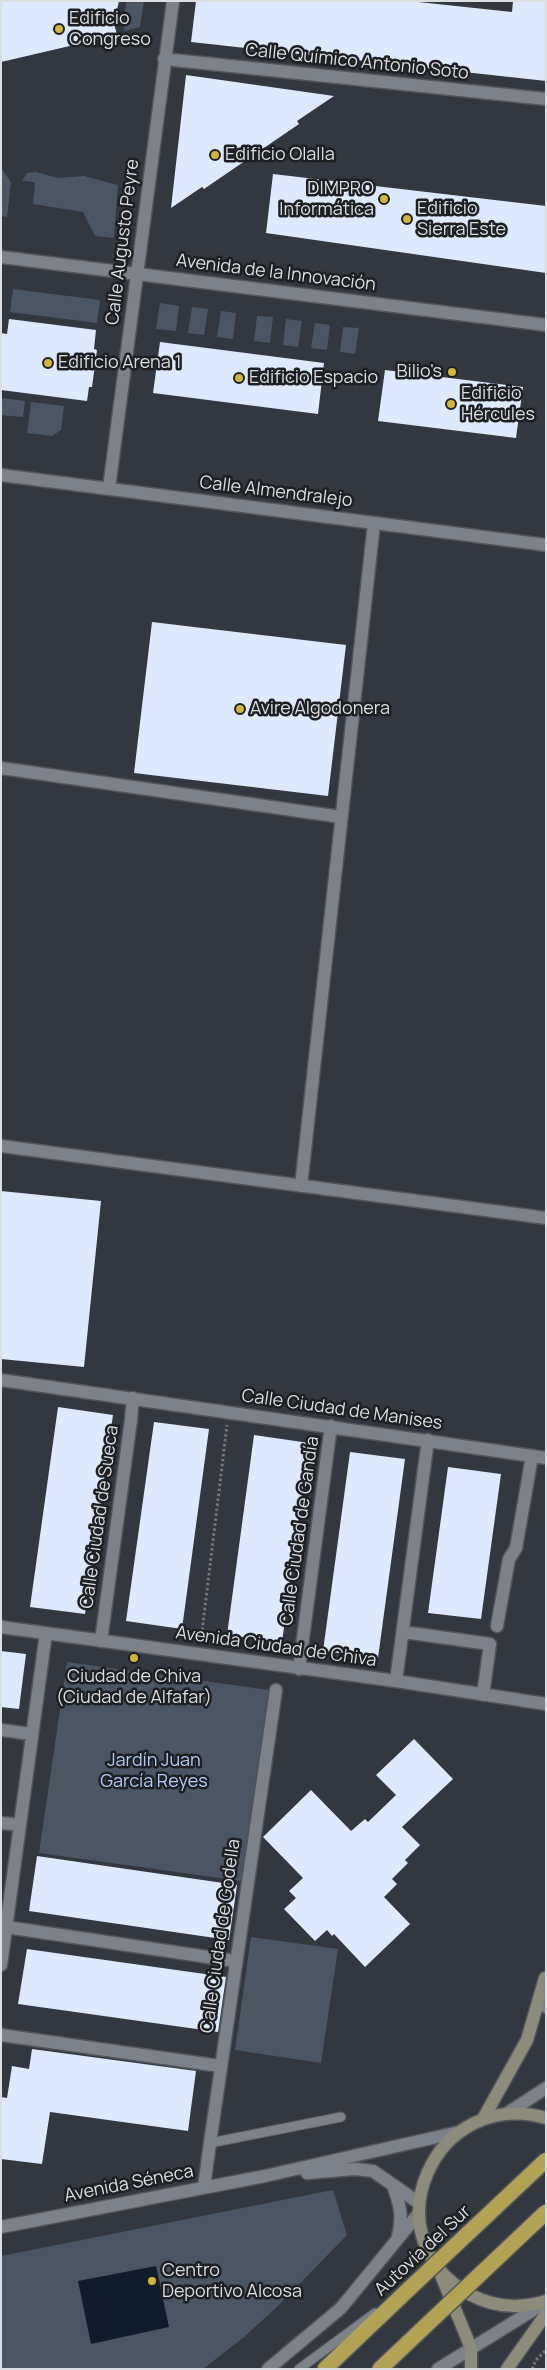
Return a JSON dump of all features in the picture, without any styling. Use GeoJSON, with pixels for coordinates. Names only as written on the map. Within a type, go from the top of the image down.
{"type":"FeatureCollection","features":[{"type":"Feature","properties":{"kind":"highway","name":"Autovía del Sur"},"geometry":{"type":"LineString","coordinates":[[325,2369],[546,2160]]}},
{"type":"Feature","properties":{"kind":"highway"},"geometry":{"type":"LineString","coordinates":[[380,2369],[546,2212]]}},
{"type":"Feature","properties":{"kind":"main road"},"geometry":{"type":"LineString","coordinates":[[545,1975],[546,2012]]}},
{"type":"Feature","properties":{"kind":"main road"},"geometry":{"type":"LineString","coordinates":[[483,2119],[526,2040],[545,1975]]}},
{"type":"Feature","properties":{"kind":"main road"},"geometry":{"type":"LineString","coordinates":[[471,2369],[471,2348],[438,2268],[424,2242],[419,2208],[427,2171],[446,2143],[459,2132],[483,2119],[506,2114],[526,2114],[546,2118]]}},
{"type":"Feature","properties":{"kind":"main road"},"geometry":{"type":"LineString","coordinates":[[438,2268],[460,2289],[488,2302],[519,2306],[546,2302]]}},
{"type":"Feature","properties":{"kind":"main road"},"geometry":{"type":"LineString","coordinates":[[507,2369],[546,2314]]}},
{"type":"Feature","properties":{"kind":"street","name":"Calle Augusto Peyre"},"geometry":{"type":"LineString","coordinates":[[109,488],[173,1]]}},
{"type":"Feature","properties":{"kind":"street","name":"Calle Químico Antonio Soto"},"geometry":{"type":"LineString","coordinates":[[164,59],[546,100]]}},
{"type":"Feature","properties":{"kind":"street","name":"Avenida de la Innovación"},"geometry":{"type":"LineString","coordinates":[[1,257],[546,325]]}},
{"type":"Feature","properties":{"kind":"street","name":"Calle Almendralejo"},"geometry":{"type":"LineString","coordinates":[[1,475],[546,545]]}},
{"type":"Feature","properties":{"kind":"street"},"geometry":{"type":"LineString","coordinates":[[301,1186],[374,523]]}},
{"type":"Feature","properties":{"kind":"street"},"geometry":{"type":"LineString","coordinates":[[1,768],[341,816]]}},
{"type":"Feature","properties":{"kind":"street"},"geometry":{"type":"LineString","coordinates":[[1,1146],[546,1218]]}},
{"type":"Feature","properties":{"kind":"street","name":"Calle Ciudad de Manises"},"geometry":{"type":"LineString","coordinates":[[1,1380],[546,1458]]}},
{"type":"Feature","properties":{"kind":"street","name":"Calle Ciudad de Sueca"},"geometry":{"type":"LineString","coordinates":[[101,1641],[133,1398]]}},
{"type":"Feature","properties":{"kind":"street","name":"Calle Ciudad de Gandía"},"geometry":{"type":"LineString","coordinates":[[299,1669],[331,1426]]}},
{"type":"Feature","properties":{"kind":"street"},"geometry":{"type":"LineString","coordinates":[[396,1681],[428,1440]]}},
{"type":"Feature","properties":{"kind":"street"},"geometry":{"type":"LineString","coordinates":[[497,1626],[509,1560],[516,1548],[532,1456]]}},
{"type":"Feature","properties":{"kind":"street","name":"Avenida Ciudad de Chiva"},"geometry":{"type":"LineString","coordinates":[[1,1627],[396,1681],[546,1704]]}},
{"type":"Feature","properties":{"kind":"street"},"geometry":{"type":"LineString","coordinates":[[403,1632],[490,1644],[483,1695]]}},
{"type":"Feature","properties":{"kind":"street"},"geometry":{"type":"LineString","coordinates":[[1,1965],[46,1633]]}},
{"type":"Feature","properties":{"kind":"street","name":"Calle Ciudad de Godella"},"geometry":{"type":"LineString","coordinates":[[204,2187],[234,1961],[276,1690]]}},
{"type":"Feature","properties":{"kind":"street"},"geometry":{"type":"LineString","coordinates":[[1,1730],[32,1734]]}},
{"type":"Feature","properties":{"kind":"street"},"geometry":{"type":"LineString","coordinates":[[1,1823],[20,1825]]}},
{"type":"Feature","properties":{"kind":"street"},"geometry":{"type":"LineString","coordinates":[[6,1927],[234,1961]]}},
{"type":"Feature","properties":{"kind":"street"},"geometry":{"type":"LineString","coordinates":[[1,2035],[220,2066]]}},
{"type":"Feature","properties":{"kind":"street"},"geometry":{"type":"LineString","coordinates":[[506,2114],[546,2088]]}},
{"type":"Feature","properties":{"kind":"street","name":"Avenida Séneca"},"geometry":{"type":"LineString","coordinates":[[1,2227],[265,2176],[459,2132]]}},
{"type":"Feature","properties":{"kind":"street","name":"Avenida Séneca"},"geometry":{"type":"LineString","coordinates":[[265,2176],[355,2169],[373,2171],[419,2208]]}},
{"type":"Feature","properties":{"kind":"street"},"geometry":{"type":"LineString","coordinates":[[393,2186],[401,2206],[402,2221],[398,2239]]}},
{"type":"Feature","properties":{"kind":"street"},"geometry":{"type":"LineString","coordinates":[[268,2369],[341,2308],[398,2239],[419,2208]]}},
{"type":"Feature","properties":{"kind":"street"},"geometry":{"type":"LineString","coordinates":[[438,2369],[546,2302]]}},
{"type":"Feature","properties":{"kind":"lane"},"geometry":{"type":"LineString","coordinates":[[210,2143],[341,2118]]}},
{"type":"Feature","properties":{"kind":"lane"},"geometry":{"type":"LineString","coordinates":[[298,2369],[410,2288]]}},
{"type":"Feature","properties":{"kind":"path"},"geometry":{"type":"LineString","coordinates":[[199,1655],[228,1412]]}},
{"type":"Feature","properties":{"kind":"path"},"geometry":{"type":"LineString","coordinates":[[532,2369],[536,2360],[546,2350]]}},
{"type":"Feature","properties":{"kind":"green space"},"geometry":{"type":"Polygon","coordinates":[[[127,1],[144,1],[140,27],[125,31],[122,24],[127,1]]]}},
{"type":"Feature","properties":{"kind":"green space"},"geometry":{"type":"Polygon","coordinates":[[[2,169],[11,182],[7,217],[1,216],[2,169]]]}},
{"type":"Feature","properties":{"kind":"green space"},"geometry":{"type":"Polygon","coordinates":[[[36,172],[58,178],[84,176],[118,185],[114,238],[95,236],[83,212],[33,204],[35,182],[22,181],[27,173],[36,172]]]}},
{"type":"Feature","properties":{"kind":"green space"},"geometry":{"type":"Polygon","coordinates":[[[13,289],[100,300],[97,323],[10,312],[13,289]]]}},
{"type":"Feature","properties":{"kind":"green space"},"geometry":{"type":"Polygon","coordinates":[[[160,303],[179,306],[176,331],[156,329],[160,303]]]}},
{"type":"Feature","properties":{"kind":"green space"},"geometry":{"type":"Polygon","coordinates":[[[192,307],[208,309],[204,335],[188,333],[192,307]]]}},
{"type":"Feature","properties":{"kind":"green space"},"geometry":{"type":"Polygon","coordinates":[[[221,311],[236,313],[233,339],[217,337],[221,311]]]}},
{"type":"Feature","properties":{"kind":"green space"},"geometry":{"type":"Polygon","coordinates":[[[257,316],[273,317],[270,343],[254,341],[257,316]]]}},
{"type":"Feature","properties":{"kind":"green space"},"geometry":{"type":"Polygon","coordinates":[[[286,319],[302,321],[298,347],[283,345],[286,319]]]}},
{"type":"Feature","properties":{"kind":"green space"},"geometry":{"type":"Polygon","coordinates":[[[315,323],[330,325],[327,350],[311,348],[315,323]]]}},
{"type":"Feature","properties":{"kind":"green space"},"geometry":{"type":"Polygon","coordinates":[[[343,327],[359,328],[355,354],[340,352],[343,327]]]}},
{"type":"Feature","properties":{"kind":"green space"},"geometry":{"type":"Polygon","coordinates":[[[1,398],[25,401],[23,417],[1,415],[1,398]]]}},
{"type":"Feature","properties":{"kind":"green space"},"geometry":{"type":"Polygon","coordinates":[[[31,402],[64,406],[61,430],[52,436],[27,433],[31,402]]]}},
{"type":"Feature","properties":{"kind":"green space","name":"Jardín Juan García Reyes"},"geometry":{"type":"Polygon","coordinates":[[[67,1662],[269,1690],[241,1881],[39,1853],[67,1662]]]}},
{"type":"Feature","properties":{"kind":"green space"},"geometry":{"type":"Polygon","coordinates":[[[251,1937],[338,1949],[321,2063],[235,2050],[251,1937]]]}},
{"type":"Feature","properties":{"kind":"green space","name":"Centro Deportivo Alcosa"},"geometry":{"type":"Polygon","coordinates":[[[333,2190],[347,2235],[278,2306],[244,2337],[203,2369],[1,2369],[1,2256],[333,2190]]]}},
{"type":"Feature","properties":{"kind":"shaded area"},"geometry":{"type":"Polygon","coordinates":[[[156,2266],[169,2327],[91,2344],[78,2281],[156,2266]]]}},
{"type":"Feature","properties":{"kind":"building","name":"Edificio Congreso"},"geometry":{"type":"Polygon","coordinates":[[[1,1],[119,1],[114,23],[117,35],[1,62],[1,1]]]}},
{"type":"Feature","properties":{"kind":"building"},"geometry":{"type":"Polygon","coordinates":[[[196,1],[409,1],[512,12],[513,1],[546,1],[546,81],[191,42],[196,1]]]}},
{"type":"Feature","properties":{"kind":"building","name":"Edificio Olalla"},"geometry":{"type":"Polygon","coordinates":[[[186,75],[334,96],[297,121],[299,124],[204,189],[202,187],[171,208],[186,75]]]}},
{"type":"Feature","properties":{"kind":"building","name":"Edificio Sierra Este"},"geometry":{"type":"Polygon","coordinates":[[[273,174],[546,206],[546,273],[266,233],[273,174]]]}},
{"type":"Feature","properties":{"kind":"building","name":"Edificio Arena 1"},"geometry":{"type":"Polygon","coordinates":[[[9,319],[96,330],[94,349],[97,350],[92,387],[89,387],[87,401],[1,390],[1,333],[7,334],[9,319]]]}},
{"type":"Feature","properties":{"kind":"building","name":"Edificio Espacio"},"geometry":{"type":"Polygon","coordinates":[[[160,342],[324,363],[318,414],[153,393],[160,342]]]}},
{"type":"Feature","properties":{"kind":"building","name":"Edificio Hércules"},"geometry":{"type":"Polygon","coordinates":[[[385,370],[523,387],[516,438],[378,421],[385,370]]]}},
{"type":"Feature","properties":{"kind":"building","name":"Avire Algodonera"},"geometry":{"type":"Polygon","coordinates":[[[152,622],[346,645],[328,796],[134,773],[152,622]]]}},
{"type":"Feature","properties":{"kind":"building"},"geometry":{"type":"Polygon","coordinates":[[[1,1191],[101,1201],[84,1367],[1,1359],[1,1191]]]}},
{"type":"Feature","properties":{"kind":"building"},"geometry":{"type":"Polygon","coordinates":[[[58,1407],[113,1415],[85,1614],[30,1607],[58,1407]]]}},
{"type":"Feature","properties":{"kind":"building"},"geometry":{"type":"Polygon","coordinates":[[[154,1422],[209,1429],[182,1629],[126,1621],[154,1422]]]}},
{"type":"Feature","properties":{"kind":"building"},"geometry":{"type":"Polygon","coordinates":[[[254,1435],[309,1443],[282,1642],[227,1635],[254,1435]]]}},
{"type":"Feature","properties":{"kind":"building"},"geometry":{"type":"Polygon","coordinates":[[[350,1452],[405,1459],[378,1658],[323,1651],[350,1452]]]}},
{"type":"Feature","properties":{"kind":"building"},"geometry":{"type":"Polygon","coordinates":[[[448,1467],[501,1474],[481,1619],[428,1613],[448,1467]]]}},
{"type":"Feature","properties":{"kind":"building"},"geometry":{"type":"Polygon","coordinates":[[[1,1651],[26,1654],[19,1709],[1,1707],[1,1651]]]}},
{"type":"Feature","properties":{"kind":"building"},"geometry":{"type":"Polygon","coordinates":[[[414,1739],[453,1779],[402,1827],[420,1845],[405,1860],[408,1863],[392,1879],[397,1884],[384,1897],[410,1924],[365,1967],[334,1934],[332,1936],[327,1930],[315,1941],[284,1909],[296,1898],[289,1891],[303,1878],[263,1837],[311,1790],[351,1831],[365,1819],[368,1822],[396,1795],[376,1775],[414,1739]]]}},
{"type":"Feature","properties":{"kind":"building"},"geometry":{"type":"Polygon","coordinates":[[[37,1856],[237,1885],[229,1940],[29,1911],[37,1856]]]}},
{"type":"Feature","properties":{"kind":"building"},"geometry":{"type":"Polygon","coordinates":[[[27,1949],[226,1977],[218,2032],[18,2004],[27,1949]]]}},
{"type":"Feature","properties":{"kind":"building"},"geometry":{"type":"Polygon","coordinates":[[[32,2049],[196,2071],[188,2131],[50,2112],[42,2164],[1,2159],[1,2097],[7,2098],[12,2066],[29,2069],[32,2049]]]}},
{"type":"Feature","properties":{"kind":"place","name":"Edificio Congreso"},"geometry":{"type":"Point","coordinates":[59,29]}},
{"type":"Feature","properties":{"kind":"place","name":"Edificio Olalla"},"geometry":{"type":"Point","coordinates":[215,155]}},
{"type":"Feature","properties":{"kind":"place","name":"DIMPRO Informática"},"geometry":{"type":"Point","coordinates":[384,199]}},
{"type":"Feature","properties":{"kind":"place","name":"Edificio Sierra Este"},"geometry":{"type":"Point","coordinates":[407,219]}},
{"type":"Feature","properties":{"kind":"place","name":"Edificio Arena 1"},"geometry":{"type":"Point","coordinates":[48,363]}},
{"type":"Feature","properties":{"kind":"place","name":"Bilio's"},"geometry":{"type":"Point","coordinates":[452,372]}},
{"type":"Feature","properties":{"kind":"place","name":"Edificio Espacio"},"geometry":{"type":"Point","coordinates":[239,378]}},
{"type":"Feature","properties":{"kind":"place","name":"Edificio Hércules"},"geometry":{"type":"Point","coordinates":[451,404]}},
{"type":"Feature","properties":{"kind":"place","name":"Avire Algodonera"},"geometry":{"type":"Point","coordinates":[240,709]}},
{"type":"Feature","properties":{"kind":"place","name":"Ciudad de Chiva (Ciudad de Alfafar)"},"geometry":{"type":"Point","coordinates":[134,1658]}},
{"type":"Feature","properties":{"kind":"place","name":"Centro Deportivo Alcosa"},"geometry":{"type":"Point","coordinates":[152,2281]}}]}
